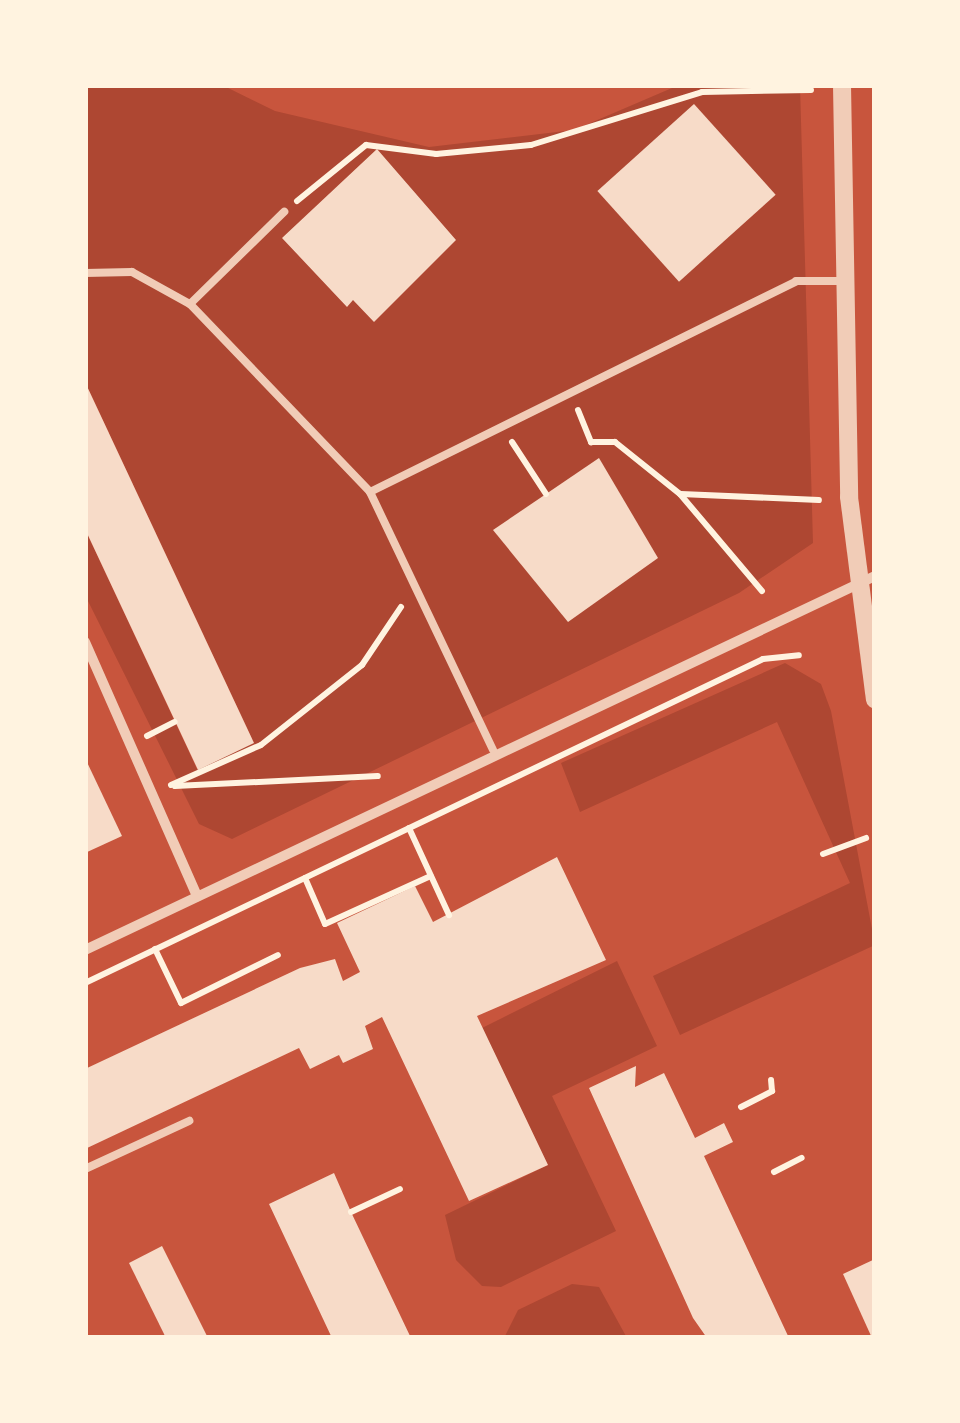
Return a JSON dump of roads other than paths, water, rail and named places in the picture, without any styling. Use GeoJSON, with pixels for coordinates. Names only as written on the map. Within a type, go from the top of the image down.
{"type":"FeatureCollection","features":[{"type":"Feature","properties":{"kind":"street"},"geometry":{"type":"LineString","coordinates":[[842,85],[844,281],[875,699]]}},
{"type":"Feature","properties":{"kind":"street"},"geometry":{"type":"LineString","coordinates":[[85,950],[493,750],[866,578]]}},
{"type":"Feature","properties":{"kind":"street"},"geometry":{"type":"LineString","coordinates":[[85,642],[198,896]]}},
{"type":"Feature","properties":{"kind":"lane"},"geometry":{"type":"LineString","coordinates":[[190,304],[284,212]]}},
{"type":"Feature","properties":{"kind":"lane"},"geometry":{"type":"LineString","coordinates":[[85,274],[132,272],[190,304],[370,492],[493,750]]}},
{"type":"Feature","properties":{"kind":"lane"},"geometry":{"type":"LineString","coordinates":[[370,492],[796,280],[844,281]]}},
{"type":"Feature","properties":{"kind":"lane"},"geometry":{"type":"LineString","coordinates":[[85,1169],[189,1121]]}}]}
